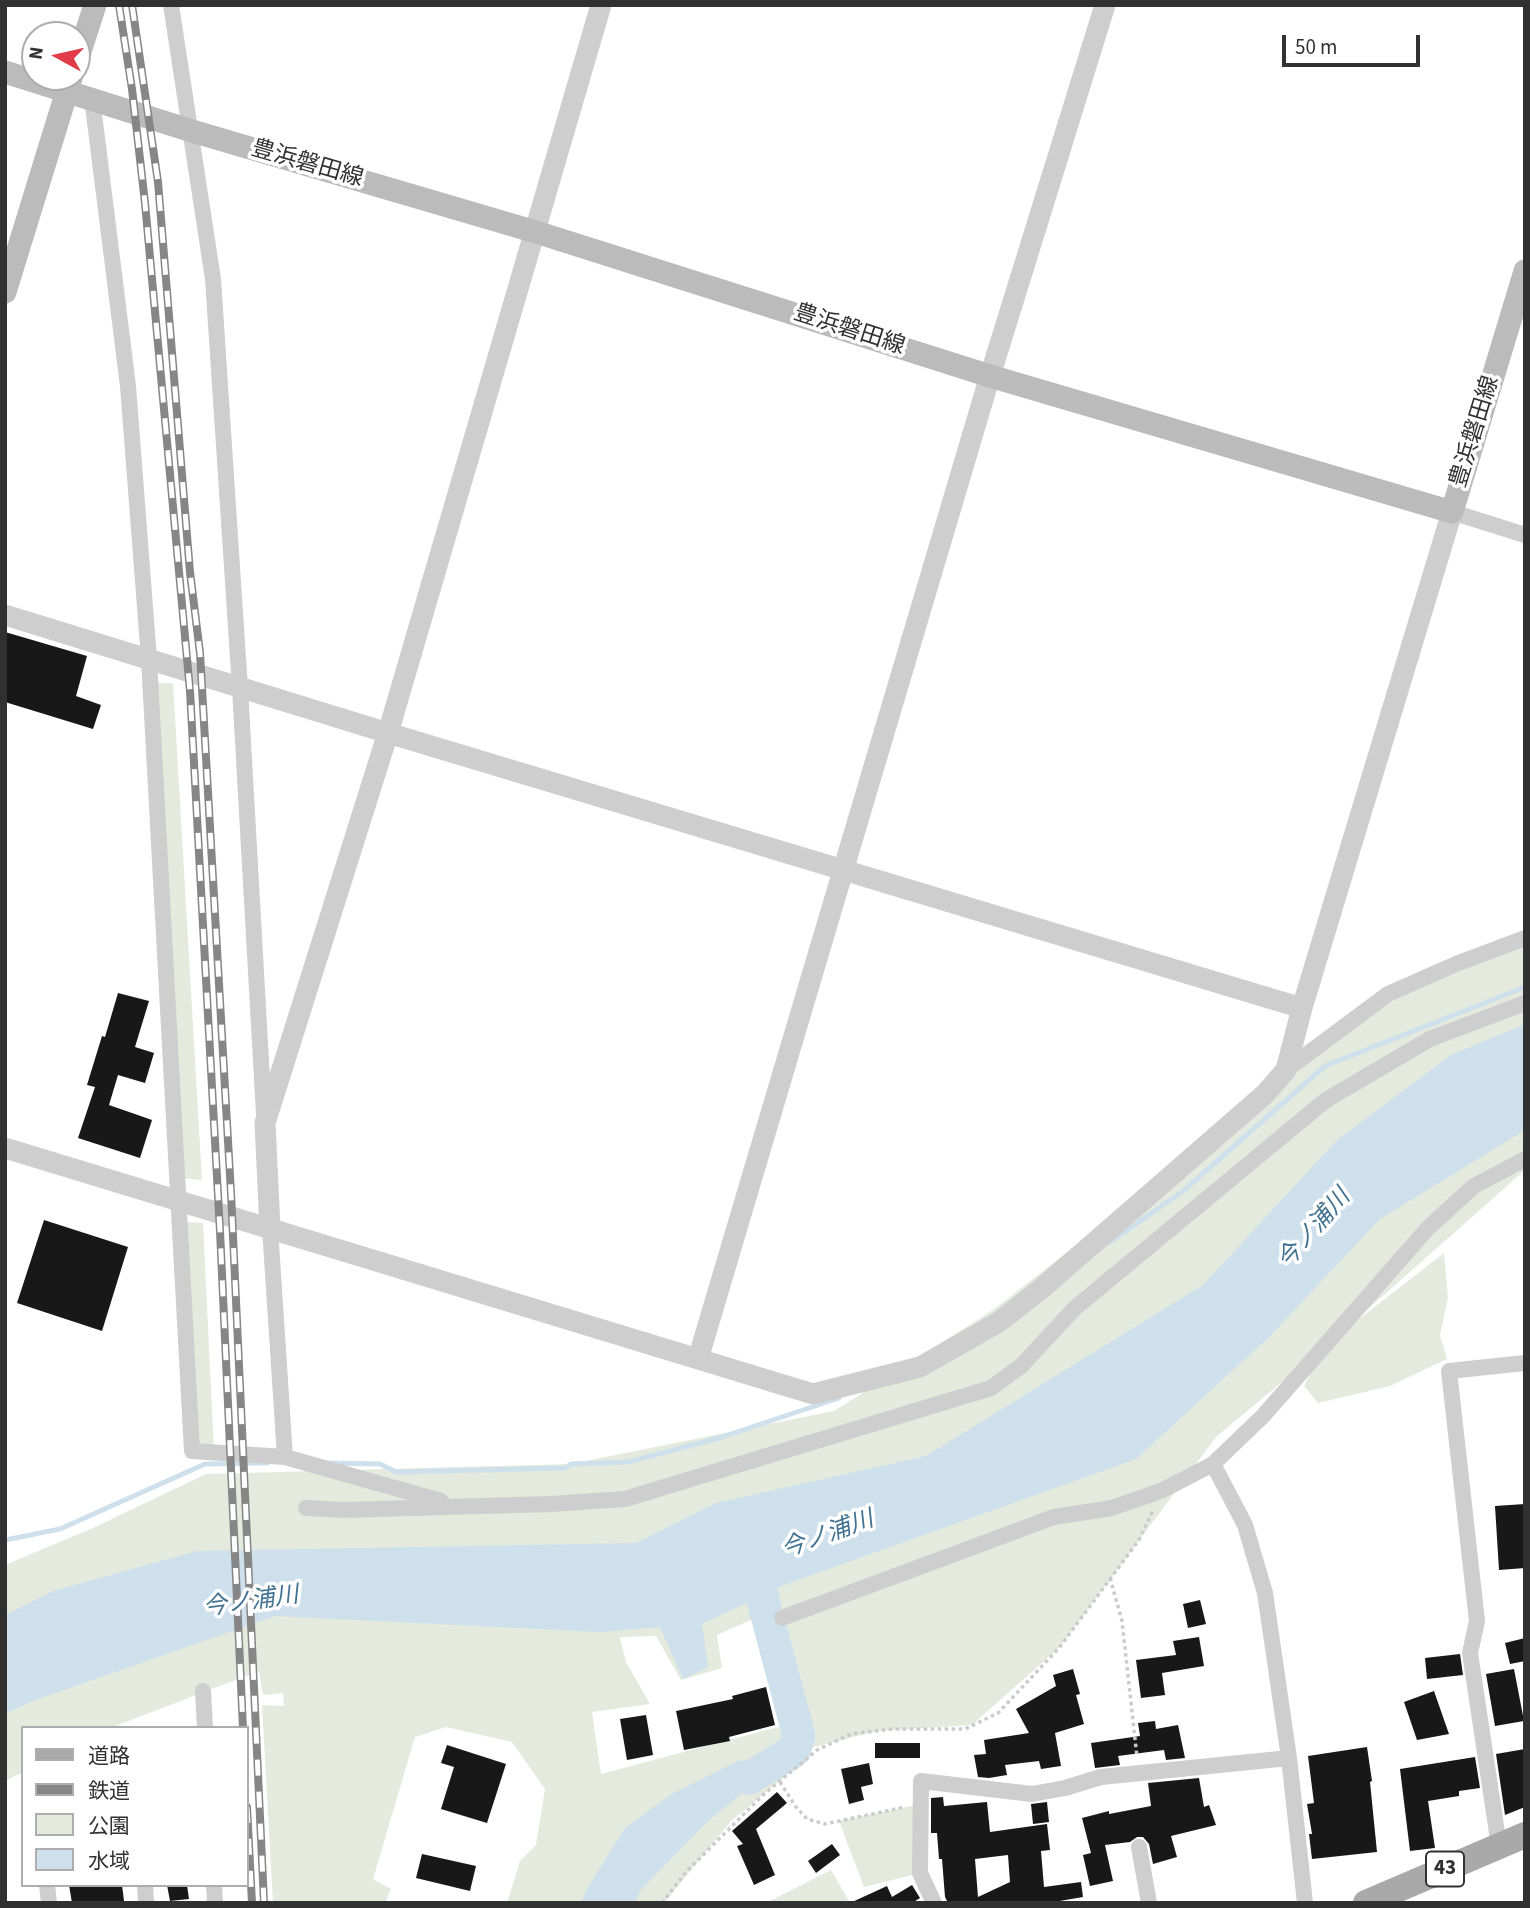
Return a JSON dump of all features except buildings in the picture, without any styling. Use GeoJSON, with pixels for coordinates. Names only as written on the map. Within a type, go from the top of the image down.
{"type":"FeatureCollection","features":[{"type":"Feature","properties":{"kind":"main road"},"geometry":{"type":"LineString","coordinates":[[5,292],[68,91]]}},
{"type":"Feature","properties":{"kind":"main road","name":"豊浜磐田線"},"geometry":{"type":"LineString","coordinates":[[81,91],[92,98],[192,131],[536,232],[990,376],[1452,512],[1525,271]]}},
{"type":"Feature","properties":{"kind":"main road","name":"43"},"geometry":{"type":"LineString","coordinates":[[1366,1903],[1404,1895],[1525,1835]]}},
{"type":"Feature","properties":{"kind":"street"},"geometry":{"type":"LineString","coordinates":[[171,5],[213,279],[285,1457]]}},
{"type":"Feature","properties":{"kind":"street"},"geometry":{"type":"LineString","coordinates":[[265,1123],[388,733],[601,5]]}},
{"type":"Feature","properties":{"kind":"street"},"geometry":{"type":"LineString","coordinates":[[698,1359],[990,376],[1105,5]]}},
{"type":"Feature","properties":{"kind":"street"},"geometry":{"type":"LineString","coordinates":[[92,98],[128,386],[149,659],[192,1451],[285,1457],[457,1505]]}},
{"type":"Feature","properties":{"kind":"street"},"geometry":{"type":"LineString","coordinates":[[1286,1070],[1302,1008],[1452,512],[1525,535]]}},
{"type":"Feature","properties":{"kind":"street"},"geometry":{"type":"LineString","coordinates":[[5,614],[388,733],[1302,1008]]}},
{"type":"Feature","properties":{"kind":"street"},"geometry":{"type":"LineString","coordinates":[[5,1148],[813,1394],[920,1367],[999,1322],[1041,1289],[1265,1094],[1286,1070],[1388,994],[1455,964],[1525,938]]}},
{"type":"Feature","properties":{"kind":"street"},"geometry":{"type":"LineString","coordinates":[[306,1508],[342,1510],[551,1504],[625,1499],[991,1388],[1021,1366],[1084,1300],[1326,1100],[1430,1039],[1525,1003]]}},
{"type":"Feature","properties":{"kind":"street"},"geometry":{"type":"LineString","coordinates":[[782,1618],[1054,1517],[1112,1508],[1163,1490],[1213,1464],[1263,1416],[1428,1228],[1474,1186],[1525,1159]]}},
{"type":"Feature","properties":{"kind":"street"},"geometry":{"type":"LineString","coordinates":[[1499,1846],[1470,1653],[1477,1621],[1449,1371],[1525,1363]]}},
{"type":"Feature","properties":{"kind":"street"},"geometry":{"type":"LineString","coordinates":[[1213,1464],[1245,1525],[1265,1593],[1289,1758],[1305,1903]]}},
{"type":"Feature","properties":{"kind":"street"},"geometry":{"type":"LineString","coordinates":[[203,1691],[205,1726]]}},
{"type":"Feature","properties":{"kind":"street"},"geometry":{"type":"LineString","coordinates":[[934,1903],[920,1873],[921,1782],[1032,1794],[1101,1777],[1289,1758]]}},
{"type":"Feature","properties":{"kind":"street"},"geometry":{"type":"LineString","coordinates":[[1139,1847],[1149,1903]]}},
{"type":"Feature","properties":{"kind":"path"},"geometry":{"type":"LineString","coordinates":[[662,1903],[686,1872],[780,1781],[817,1750],[851,1734],[892,1729],[965,1729],[998,1713],[1059,1648],[1139,1540],[1163,1490]]}},
{"type":"Feature","properties":{"kind":"path"},"geometry":{"type":"LineString","coordinates":[[1110,1578],[1122,1621],[1139,1773]]}},
{"type":"Feature","properties":{"kind":"path"},"geometry":{"type":"LineString","coordinates":[[780,1781],[807,1819],[825,1824],[921,1804]]}},
{"type":"Feature","properties":{"kind":"green space"},"geometry":{"type":"Polygon","coordinates":[[[150,683],[173,683],[202,1180],[177,1178],[150,683]]]}},
{"type":"Feature","properties":{"kind":"green space"},"geometry":{"type":"Polygon","coordinates":[[[1525,937],[1525,1170],[1341,1333],[1444,1253],[1448,1298],[1440,1335],[1447,1359],[1390,1386],[1318,1403],[1304,1386],[1325,1346],[1216,1437],[1059,1648],[972,1725],[877,1731],[806,1749],[804,1756],[788,1774],[731,1821],[664,1903],[507,1903],[520,1861],[536,1845],[545,1789],[512,1742],[446,1727],[415,1737],[373,1879],[391,1889],[385,1903],[273,1903],[262,1705],[284,1706],[283,1693],[263,1695],[259,1671],[115,1726],[21,1726],[21,1773],[5,1781],[5,1565],[95,1527],[206,1474],[571,1464],[834,1411],[993,1310],[1293,1076],[1362,1014],[1525,937]],[[753,1619],[717,1635],[722,1668],[681,1680],[656,1636],[620,1637],[626,1662],[650,1704],[592,1712],[601,1774],[782,1726],[753,1619]]]}},
{"type":"Feature","properties":{"kind":"green space"},"geometry":{"type":"Polygon","coordinates":[[[187,1222],[203,1223],[214,1452],[192,1451],[187,1222]]]}},
{"type":"Feature","properties":{"kind":"green space"},"geometry":{"type":"Polygon","coordinates":[[[921,1804],[920,1873],[864,1887],[839,1821],[921,1804]]]}},
{"type":"Feature","properties":{"kind":"green space"},"geometry":{"type":"Polygon","coordinates":[[[831,1870],[850,1903],[766,1903],[831,1870]]]}},
{"type":"Feature","properties":{"kind":"water","name":"今ノ浦川"},"geometry":{"type":"Polygon","coordinates":[[[1525,1024],[1525,1130],[1380,1219],[1269,1337],[1136,1459],[784,1585],[702,1624],[708,1667],[683,1679],[660,1627],[600,1632],[275,1616],[30,1702],[5,1714],[5,1615],[53,1591],[197,1551],[636,1543],[716,1503],[926,1456],[1203,1285],[1337,1140],[1451,1055],[1525,1024]]]}},
{"type":"Feature","properties":{"kind":"water"},"geometry":{"type":"Polygon","coordinates":[[[785,1756],[704,1825],[640,1891],[635,1903],[581,1903],[625,1828],[672,1794],[738,1761],[785,1756]]]}},
{"type":"Feature","properties":{"kind":"waterway"},"geometry":{"type":"LineString","coordinates":[[1110,1242],[1182,1192],[1325,1066],[1525,987]]}},
{"type":"Feature","properties":{"kind":"waterway"},"geometry":{"type":"LineString","coordinates":[[329,1463],[380,1464],[396,1472],[565,1468],[571,1464],[628,1462],[719,1438],[839,1398]]}},
{"type":"Feature","properties":{"kind":"waterway"},"geometry":{"type":"LineString","coordinates":[[5,1540],[60,1529],[205,1464],[267,1463]]}},
{"type":"Feature","properties":{"kind":"waterway"},"geometry":{"type":"LineString","coordinates":[[749,1778],[794,1751],[799,1736],[764,1604],[756,1560]]}},
{"type":"Feature","properties":{"kind":"railway"},"geometry":{"type":"LineString","coordinates":[[119,5],[145,203],[190,691],[220,1231],[243,1726]]}},
{"type":"Feature","properties":{"kind":"railway"},"geometry":{"type":"LineString","coordinates":[[132,5],[158,182],[190,572],[200,653],[231,1193],[264,1903]]}},
{"type":"Feature","properties":{"kind":"railway"},"geometry":{"type":"LineString","coordinates":[[248,1826],[252,1903]]}}]}
